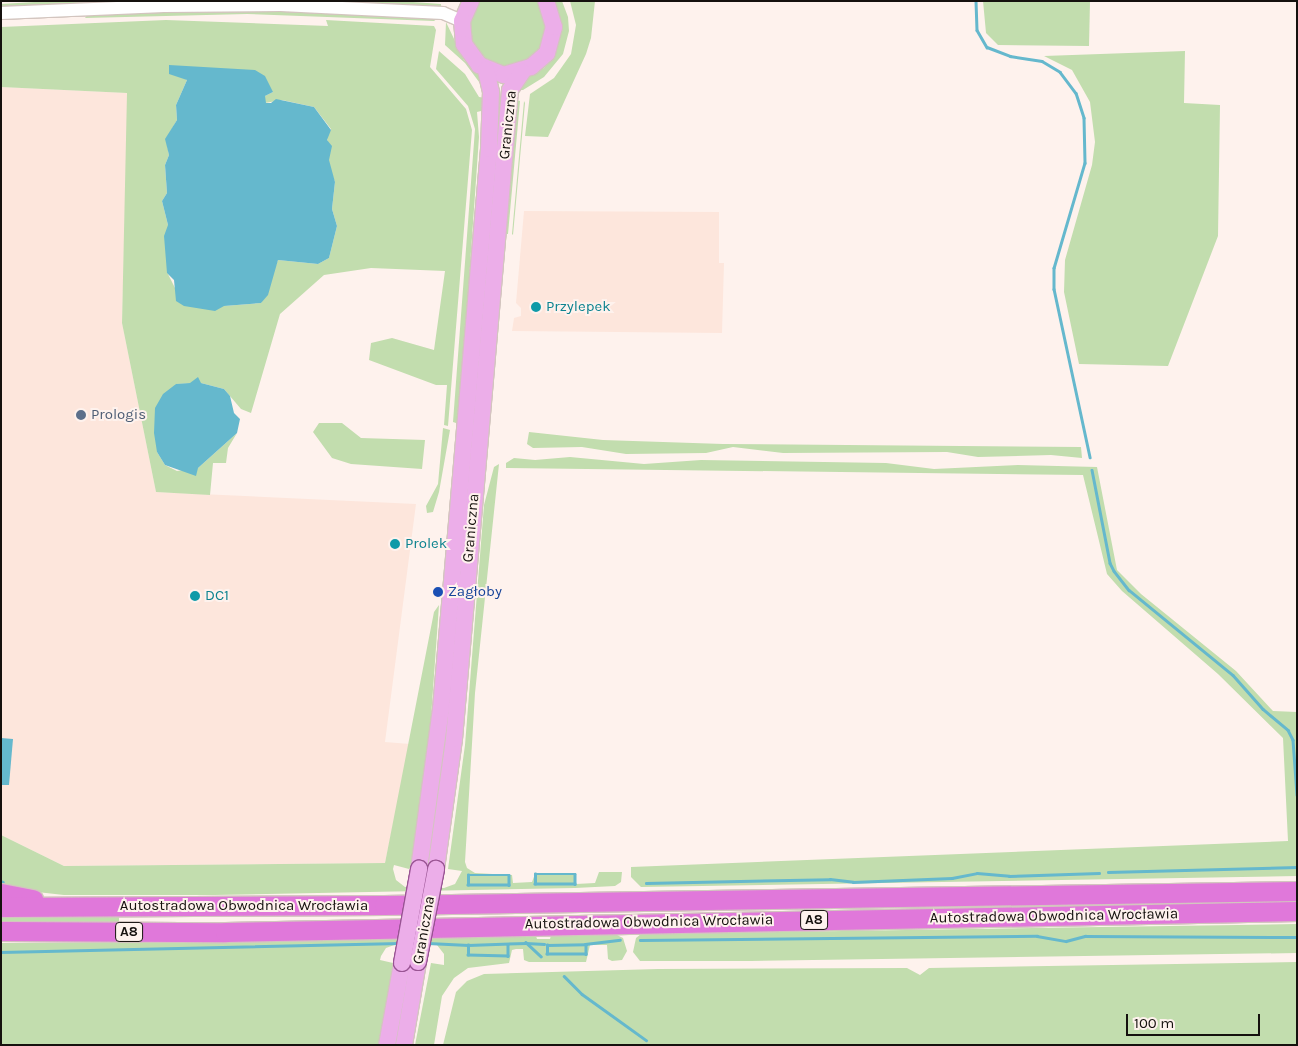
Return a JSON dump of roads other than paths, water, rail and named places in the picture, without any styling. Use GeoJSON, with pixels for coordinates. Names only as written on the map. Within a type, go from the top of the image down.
{"type":"FeatureCollection","features":[{"type":"Feature","properties":{"kind":"highway","name":"Autostradowa Obwodnica Wrocławia"},"geometry":{"type":"LineString","coordinates":[[1,908],[1297,890]]}},
{"type":"Feature","properties":{"kind":"highway"},"geometry":{"type":"LineString","coordinates":[[1,893],[83,907]]}},
{"type":"Feature","properties":{"kind":"highway","name":"Autostradowa Obwodnica Wrocławia"},"geometry":{"type":"LineString","coordinates":[[1,931],[225,932],[342,927],[1297,911]]}},
{"type":"Feature","properties":{"kind":"main road"},"geometry":{"type":"LineString","coordinates":[[471,1],[462,21],[464,44],[473,60],[486,70],[504,75],[522,72],[540,62],[550,46],[554,21],[546,1]]}},
{"type":"Feature","properties":{"kind":"main road","name":"Graniczna"},"geometry":{"type":"LineString","coordinates":[[404,1045],[419,869],[441,710],[488,149],[491,92],[486,70]]}},
{"type":"Feature","properties":{"kind":"main road","name":"Graniczna"},"geometry":{"type":"LineString","coordinates":[[387,1045],[436,869],[454,739],[510,90],[522,72]]}},
{"type":"Feature","properties":{"kind":"street"},"geometry":{"type":"LineString","coordinates":[[1,13],[164,6],[281,6],[442,13],[462,21]]}},
{"type":"Feature","properties":{"kind":"water"},"geometry":{"type":"Polygon","coordinates":[[[169,65],[255,70],[265,76],[273,92],[265,96],[266,103],[271,103],[276,99],[314,107],[331,130],[327,140],[332,146],[329,160],[335,182],[332,209],[337,226],[329,258],[318,264],[278,260],[268,295],[261,303],[224,306],[215,311],[184,306],[176,301],[174,280],[167,273],[164,236],[168,225],[162,201],[167,193],[165,165],[169,155],[165,139],[177,120],[176,105],[187,80],[169,74],[169,65]]]}},
{"type":"Feature","properties":{"kind":"water"},"geometry":{"type":"Polygon","coordinates":[[[198,377],[201,383],[224,389],[230,396],[234,413],[240,419],[237,433],[198,468],[196,476],[165,465],[157,452],[154,433],[155,408],[163,394],[176,384],[190,383],[198,377]]]}},
{"type":"Feature","properties":{"kind":"water"},"geometry":{"type":"Polygon","coordinates":[[[1,738],[13,739],[9,785],[1,785],[1,738]]]}},
{"type":"Feature","properties":{"kind":"waterway"},"geometry":{"type":"LineString","coordinates":[[976,1],[977,30],[987,47],[1010,56],[1042,61],[1060,72],[1076,93],[1084,118],[1085,163],[1054,268],[1054,289],[1090,457]]}},
{"type":"Feature","properties":{"kind":"waterway"},"geometry":{"type":"LineString","coordinates":[[1092,470],[1110,563],[1114,571],[1129,590],[1233,675],[1263,709],[1288,730],[1293,740],[1297,795]]}},
{"type":"Feature","properties":{"kind":"waterway"},"geometry":{"type":"LineString","coordinates":[[1108,872],[1297,867]]}},
{"type":"Feature","properties":{"kind":"waterway"},"geometry":{"type":"LineString","coordinates":[[646,883],[830,879],[853,882],[952,878],[977,873],[1009,876],[1099,873]]}},
{"type":"Feature","properties":{"kind":"waterway"},"geometry":{"type":"LineString","coordinates":[[535,874],[575,874],[575,884],[535,884],[535,874]]}},
{"type":"Feature","properties":{"kind":"waterway"},"geometry":{"type":"LineString","coordinates":[[468,875],[509,875],[509,885],[468,885],[468,875]]}},
{"type":"Feature","properties":{"kind":"waterway"},"geometry":{"type":"LineString","coordinates":[[640,940],[1037,936],[1066,941],[1085,936],[1297,937]]}},
{"type":"Feature","properties":{"kind":"waterway"},"geometry":{"type":"LineString","coordinates":[[585,944],[620,940]]}},
{"type":"Feature","properties":{"kind":"waterway"},"geometry":{"type":"LineString","coordinates":[[1,952],[400,943]]}},
{"type":"Feature","properties":{"kind":"waterway"},"geometry":{"type":"LineString","coordinates":[[428,943],[468,945]]}},
{"type":"Feature","properties":{"kind":"waterway"},"geometry":{"type":"LineString","coordinates":[[508,945],[508,956],[468,955],[468,945],[526,943]]}},
{"type":"Feature","properties":{"kind":"waterway"},"geometry":{"type":"LineString","coordinates":[[541,957],[526,943],[544,944]]}},
{"type":"Feature","properties":{"kind":"waterway"},"geometry":{"type":"LineString","coordinates":[[586,944],[586,954],[547,954],[547,945],[586,944]]}},
{"type":"Feature","properties":{"kind":"waterway"},"geometry":{"type":"LineString","coordinates":[[564,976],[582,994],[646,1040]]}},
{"type":"Feature","properties":{"kind":"place","name":"Przylepek"},"geometry":{"type":"Point","coordinates":[536,307]}},
{"type":"Feature","properties":{"kind":"place","name":"Prologis"},"geometry":{"type":"Point","coordinates":[81,415]}},
{"type":"Feature","properties":{"kind":"place","name":"Prolek"},"geometry":{"type":"Point","coordinates":[395,544]}},
{"type":"Feature","properties":{"kind":"place","name":"Zagłoby"},"geometry":{"type":"Point","coordinates":[438,592]}},
{"type":"Feature","properties":{"kind":"place","name":"DC1"},"geometry":{"type":"Point","coordinates":[195,596]}}]}
